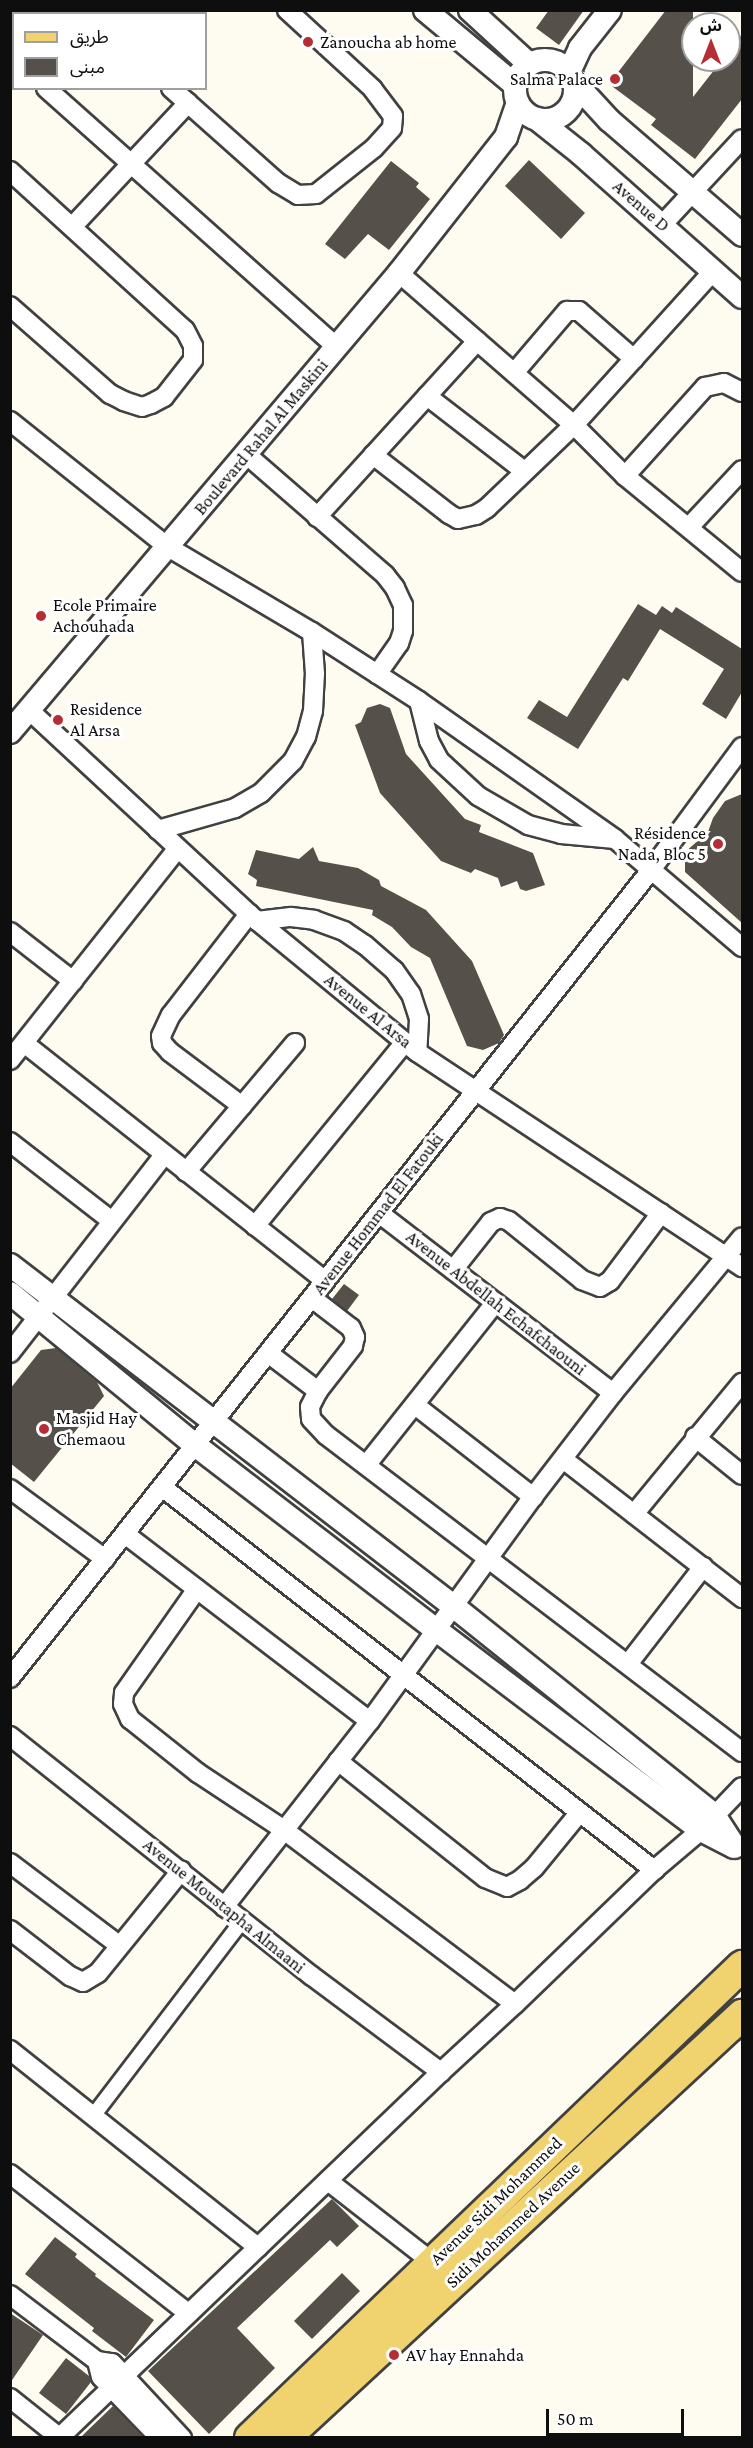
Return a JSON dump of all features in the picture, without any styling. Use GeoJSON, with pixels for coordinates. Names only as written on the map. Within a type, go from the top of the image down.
{"type":"FeatureCollection","features":[{"type":"Feature","properties":{"kind":"main road","name":"Avenue Sidi Mohammed"},"geometry":{"type":"LineString","coordinates":[[250,2438],[742,1966]]}},
{"type":"Feature","properties":{"kind":"main road","name":"Sidi Mohammed Avenue"},"geometry":{"type":"LineString","coordinates":[[285,2438],[742,2015]]}},
{"type":"Feature","properties":{"kind":"street"},"geometry":{"type":"LineString","coordinates":[[173,90],[278,183],[298,195],[316,194],[374,148],[392,128],[391,111],[373,89],[287,10]]}},
{"type":"Feature","properties":{"kind":"street","name":"Avenue D"},"geometry":{"type":"LineString","coordinates":[[425,10],[525,106],[742,297]]}},
{"type":"Feature","properties":{"kind":"street"},"geometry":{"type":"LineString","coordinates":[[470,10],[529,64]]}},
{"type":"Feature","properties":{"kind":"street"},"geometry":{"type":"LineString","coordinates":[[610,10],[567,72],[574,98],[566,111],[553,118],[525,106],[521,72],[529,64],[543,60],[567,72],[603,115],[742,235]]}},
{"type":"Feature","properties":{"kind":"street"},"geometry":{"type":"LineString","coordinates":[[48,90],[337,347]]}},
{"type":"Feature","properties":{"kind":"street"},"geometry":{"type":"LineString","coordinates":[[72,227],[188,103]]}},
{"type":"Feature","properties":{"kind":"street","name":"Boulevard Rahal Al Maskini"},"geometry":{"type":"LineString","coordinates":[[10,732],[399,273],[506,137],[525,106]]}},
{"type":"Feature","properties":{"kind":"street"},"geometry":{"type":"LineString","coordinates":[[662,225],[742,139]]}},
{"type":"Feature","properties":{"kind":"street"},"geometry":{"type":"LineString","coordinates":[[10,171],[185,330],[194,353],[187,370],[164,397],[142,406],[110,394],[10,306]]}},
{"type":"Feature","properties":{"kind":"street"},"geometry":{"type":"LineString","coordinates":[[374,455],[449,514],[458,519],[476,515],[487,508],[574,425],[713,271]]}},
{"type":"Feature","properties":{"kind":"street"},"geometry":{"type":"LineString","coordinates":[[399,273],[574,425],[625,476],[690,526],[742,572]]}},
{"type":"Feature","properties":{"kind":"street"},"geometry":{"type":"LineString","coordinates":[[514,373],[567,311],[579,311],[634,359]]}},
{"type":"Feature","properties":{"kind":"street"},"geometry":{"type":"LineString","coordinates":[[317,517],[477,341]]}},
{"type":"Feature","properties":{"kind":"street"},"geometry":{"type":"LineString","coordinates":[[625,476],[705,387],[724,383],[742,392]]}},
{"type":"Feature","properties":{"kind":"street"},"geometry":{"type":"LineString","coordinates":[[427,396],[524,471]]}},
{"type":"Feature","properties":{"kind":"street"},"geometry":{"type":"LineString","coordinates":[[10,421],[168,547],[312,632],[420,701],[615,839],[742,947]]}},
{"type":"Feature","properties":{"kind":"street"},"geometry":{"type":"LineString","coordinates":[[247,455],[385,575],[403,605],[401,638],[377,674]]}},
{"type":"Feature","properties":{"kind":"street"},"geometry":{"type":"LineString","coordinates":[[690,526],[742,470]]}},
{"type":"Feature","properties":{"kind":"street"},"geometry":{"type":"LineString","coordinates":[[158,830],[235,808],[261,794],[293,761],[306,737],[313,711],[315,674],[312,632]]}},
{"type":"Feature","properties":{"kind":"street"},"geometry":{"type":"LineString","coordinates":[[420,701],[429,741],[439,760],[478,796],[528,825],[561,834],[615,839]]}},
{"type":"Feature","properties":{"kind":"street","name":"Avenue Al Arsa"},"geometry":{"type":"LineString","coordinates":[[29,711],[253,917],[411,1047],[475,1092],[742,1267]]}},
{"type":"Feature","properties":{"kind":"street","name":"Avenue Hommad El Fatouki"},"geometry":{"type":"LineString","coordinates":[[10,1678],[651,870],[742,747]]}},
{"type":"Feature","properties":{"kind":"street"},"geometry":{"type":"LineString","coordinates":[[10,1060],[177,849]]}},
{"type":"Feature","properties":{"kind":"street"},"geometry":{"type":"LineString","coordinates":[[243,1106],[170,1052],[162,1043],[161,1036],[171,1015],[253,917],[291,917],[314,920],[344,931],[365,945],[394,970],[411,994],[419,1019],[411,1047],[255,1226]]}},
{"type":"Feature","properties":{"kind":"street"},"geometry":{"type":"LineString","coordinates":[[10,932],[73,981]]}},
{"type":"Feature","properties":{"kind":"street"},"geometry":{"type":"LineString","coordinates":[[24,1043],[325,1281]]}},
{"type":"Feature","properties":{"kind":"street"},"geometry":{"type":"LineString","coordinates":[[186,1172],[295,1043]]}},
{"type":"Feature","properties":{"kind":"street"},"geometry":{"type":"LineString","coordinates":[[10,1142],[112,1221]]}},
{"type":"Feature","properties":{"kind":"street"},"geometry":{"type":"LineString","coordinates":[[10,1353],[164,1155]]}},
{"type":"Feature","properties":{"kind":"street","name":"Avenue Abdellah Echafchaouni"},"geometry":{"type":"LineString","coordinates":[[379,1213],[613,1393]]}},
{"type":"Feature","properties":{"kind":"street"},"geometry":{"type":"LineString","coordinates":[[453,1270],[491,1222],[500,1218],[509,1221],[582,1280],[600,1287],[610,1281],[661,1213]]}},
{"type":"Feature","properties":{"kind":"street"},"geometry":{"type":"LineString","coordinates":[[224,1907],[370,1721],[487,1557],[613,1393],[742,1237]]}},
{"type":"Feature","properties":{"kind":"street"},"geometry":{"type":"LineString","coordinates":[[10,1265],[47,1307],[195,1445],[435,1629],[707,1823]]}},
{"type":"Feature","properties":{"kind":"street"},"geometry":{"type":"LineString","coordinates":[[10,1293],[47,1307],[214,1422],[452,1605],[739,1850]]}},
{"type":"Feature","properties":{"kind":"street"},"geometry":{"type":"LineString","coordinates":[[312,1298],[351,1328],[355,1337],[353,1346],[318,1391],[310,1407],[311,1419],[326,1435],[742,1752]]}},
{"type":"Feature","properties":{"kind":"street"},"geometry":{"type":"LineString","coordinates":[[367,1464],[495,1303]]}},
{"type":"Feature","properties":{"kind":"street"},"geometry":{"type":"LineString","coordinates":[[268,1353],[318,1391]]}},
{"type":"Feature","properties":{"kind":"street"},"geometry":{"type":"LineString","coordinates":[[634,1514],[695,1437],[742,1383]]}},
{"type":"Feature","properties":{"kind":"street"},"geometry":{"type":"LineString","coordinates":[[415,1405],[533,1497]]}},
{"type":"Feature","properties":{"kind":"street"},"geometry":{"type":"LineString","coordinates":[[695,1437],[742,1474]]}},
{"type":"Feature","properties":{"kind":"street"},"geometry":{"type":"LineString","coordinates":[[563,1458],[742,1598]]}},
{"type":"Feature","properties":{"kind":"street"},"geometry":{"type":"LineString","coordinates":[[162,1487],[654,1870]]}},
{"type":"Feature","properties":{"kind":"street"},"geometry":{"type":"LineString","coordinates":[[10,1489],[105,1559]]}},
{"type":"Feature","properties":{"kind":"street"},"geometry":{"type":"LineString","coordinates":[[125,1533],[370,1721]]}},
{"type":"Feature","properties":{"kind":"street"},"geometry":{"type":"LineString","coordinates":[[628,1664],[703,1567]]}},
{"type":"Feature","properties":{"kind":"street"},"geometry":{"type":"LineString","coordinates":[[197,1588],[129,1684],[123,1704],[125,1712],[152,1739],[284,1830],[515,2004]]}},
{"type":"Feature","properties":{"kind":"street","name":"Avenue Moustapha Almaani"},"geometry":{"type":"LineString","coordinates":[[10,1736],[224,1907],[441,2072]]}},
{"type":"Feature","properties":{"kind":"street"},"geometry":{"type":"LineString","coordinates":[[338,1761],[485,1878],[507,1887],[520,1881],[534,1868],[580,1812]]}},
{"type":"Feature","properties":{"kind":"street"},"geometry":{"type":"LineString","coordinates":[[10,2398],[59,2437],[654,1870],[707,1823],[742,1787]]}},
{"type":"Feature","properties":{"kind":"street"},"geometry":{"type":"LineString","coordinates":[[10,1863],[119,1945]]}},
{"type":"Feature","properties":{"kind":"street"},"geometry":{"type":"LineString","coordinates":[[10,1930],[70,1976],[83,1982],[98,1973],[181,1871]]}},
{"type":"Feature","properties":{"kind":"street"},"geometry":{"type":"LineString","coordinates":[[93,2116],[242,1921]]}},
{"type":"Feature","properties":{"kind":"street"},"geometry":{"type":"LineString","coordinates":[[10,2050],[258,2247]]}},
{"type":"Feature","properties":{"kind":"street"},"geometry":{"type":"LineString","coordinates":[[10,2174],[188,2313]]}},
{"type":"Feature","properties":{"kind":"street"},"geometry":{"type":"LineString","coordinates":[[328,2181],[432,2262]]}},
{"type":"Feature","properties":{"kind":"street"},"geometry":{"type":"LineString","coordinates":[[10,2295],[98,2361],[101,2376],[118,2380],[182,2438]]}},
{"type":"Feature","properties":{"kind":"street"},"geometry":{"type":"LineString","coordinates":[[118,2380],[160,2438]]}},
{"type":"Feature","properties":{"kind":"building"},"geometry":{"type":"Polygon","coordinates":[[[549,10],[584,10],[559,45],[536,28],[549,10]]]}},
{"type":"Feature","properties":{"kind":"building"},"geometry":{"type":"Polygon","coordinates":[[[666,10],[693,10],[693,12],[681,12],[681,72],[693,72],[693,97],[713,72],[741,72],[742,34],[742,99],[695,159],[651,125],[656,119],[609,84],[666,10]]]}},
{"type":"Feature","properties":{"kind":"building"},"geometry":{"type":"Polygon","coordinates":[[[529,160],[585,213],[561,239],[505,186],[529,160]]]}},
{"type":"Feature","properties":{"kind":"building"},"geometry":{"type":"Polygon","coordinates":[[[391,161],[419,183],[416,187],[430,199],[389,250],[368,234],[345,259],[325,244],[391,161]]]}},
{"type":"Feature","properties":{"kind":"building"},"geometry":{"type":"Polygon","coordinates":[[[638,604],[656,615],[662,606],[672,613],[676,607],[742,649],[742,692],[726,719],[702,704],[724,669],[660,629],[628,681],[623,678],[578,749],[527,718],[539,700],[567,717],[638,604]]]}},
{"type":"Feature","properties":{"kind":"building"},"geometry":{"type":"Polygon","coordinates":[[[380,704],[390,708],[406,754],[465,819],[481,825],[479,832],[533,853],[545,885],[526,891],[520,889],[517,881],[501,887],[498,878],[475,869],[471,873],[441,861],[380,793],[355,725],[361,722],[367,708],[380,704]]]}},
{"type":"Feature","properties":{"kind":"building","name":"Résidence Nada, Bloc 5"},"geometry":{"type":"Polygon","coordinates":[[[742,794],[742,923],[685,872],[685,852],[708,832],[713,818],[725,801],[742,794]]]}},
{"type":"Feature","properties":{"kind":"building"},"geometry":{"type":"Polygon","coordinates":[[[313,847],[319,861],[358,868],[379,880],[381,886],[426,910],[472,961],[504,1035],[499,1043],[483,1050],[467,1046],[430,958],[411,947],[392,927],[372,915],[373,910],[256,886],[257,880],[248,874],[256,850],[299,859],[313,847]]]}},
{"type":"Feature","properties":{"kind":"building"},"geometry":{"type":"Polygon","coordinates":[[[344,1284],[359,1295],[347,1311],[332,1299],[344,1284]]]}},
{"type":"Feature","properties":{"kind":"building","name":"Masjid Hay Chemaou"},"geometry":{"type":"Polygon","coordinates":[[[56,1348],[97,1382],[104,1396],[34,1482],[10,1463],[10,1389],[41,1350],[56,1348]]]}},
{"type":"Feature","properties":{"kind":"building"},"geometry":{"type":"Polygon","coordinates":[[[332,2199],[359,2226],[337,2247],[330,2240],[237,2328],[275,2368],[209,2434],[148,2371],[332,2199]]]}},
{"type":"Feature","properties":{"kind":"building"},"geometry":{"type":"Polygon","coordinates":[[[55,2237],[77,2254],[75,2257],[96,2274],[95,2276],[154,2320],[126,2357],[92,2331],[94,2328],[25,2274],[55,2237]]]}},
{"type":"Feature","properties":{"kind":"building"},"geometry":{"type":"Polygon","coordinates":[[[342,2273],[360,2291],[312,2339],[294,2321],[342,2273]]]}},
{"type":"Feature","properties":{"kind":"building"},"geometry":{"type":"Polygon","coordinates":[[[10,2313],[43,2335],[10,2383],[10,2313]]]}},
{"type":"Feature","properties":{"kind":"building"},"geometry":{"type":"Polygon","coordinates":[[[66,2358],[89,2376],[91,2382],[66,2414],[39,2393],[66,2358]]]}},
{"type":"Feature","properties":{"kind":"building"},"geometry":{"type":"Polygon","coordinates":[[[113,2406],[144,2438],[80,2438],[87,2431],[113,2406]]]}},
{"type":"Feature","properties":{"kind":"place","name":"Zanoucha ab home"},"geometry":{"type":"Point","coordinates":[308,42]}},
{"type":"Feature","properties":{"kind":"place","name":"Salma Palace"},"geometry":{"type":"Point","coordinates":[615,79]}},
{"type":"Feature","properties":{"kind":"place","name":"Ecole Primaire Achouhada"},"geometry":{"type":"Point","coordinates":[41,616]}},
{"type":"Feature","properties":{"kind":"place","name":"Residence Al Arsa"},"geometry":{"type":"Point","coordinates":[58,720]}},
{"type":"Feature","properties":{"kind":"place","name":"Résidence Nada, Bloc 5"},"geometry":{"type":"Point","coordinates":[718,844]}},
{"type":"Feature","properties":{"kind":"place","name":"Masjid Hay Chemaou"},"geometry":{"type":"Point","coordinates":[44,1429]}},
{"type":"Feature","properties":{"kind":"place","name":"AV hay Ennahda"},"geometry":{"type":"Point","coordinates":[394,2355]}}]}
